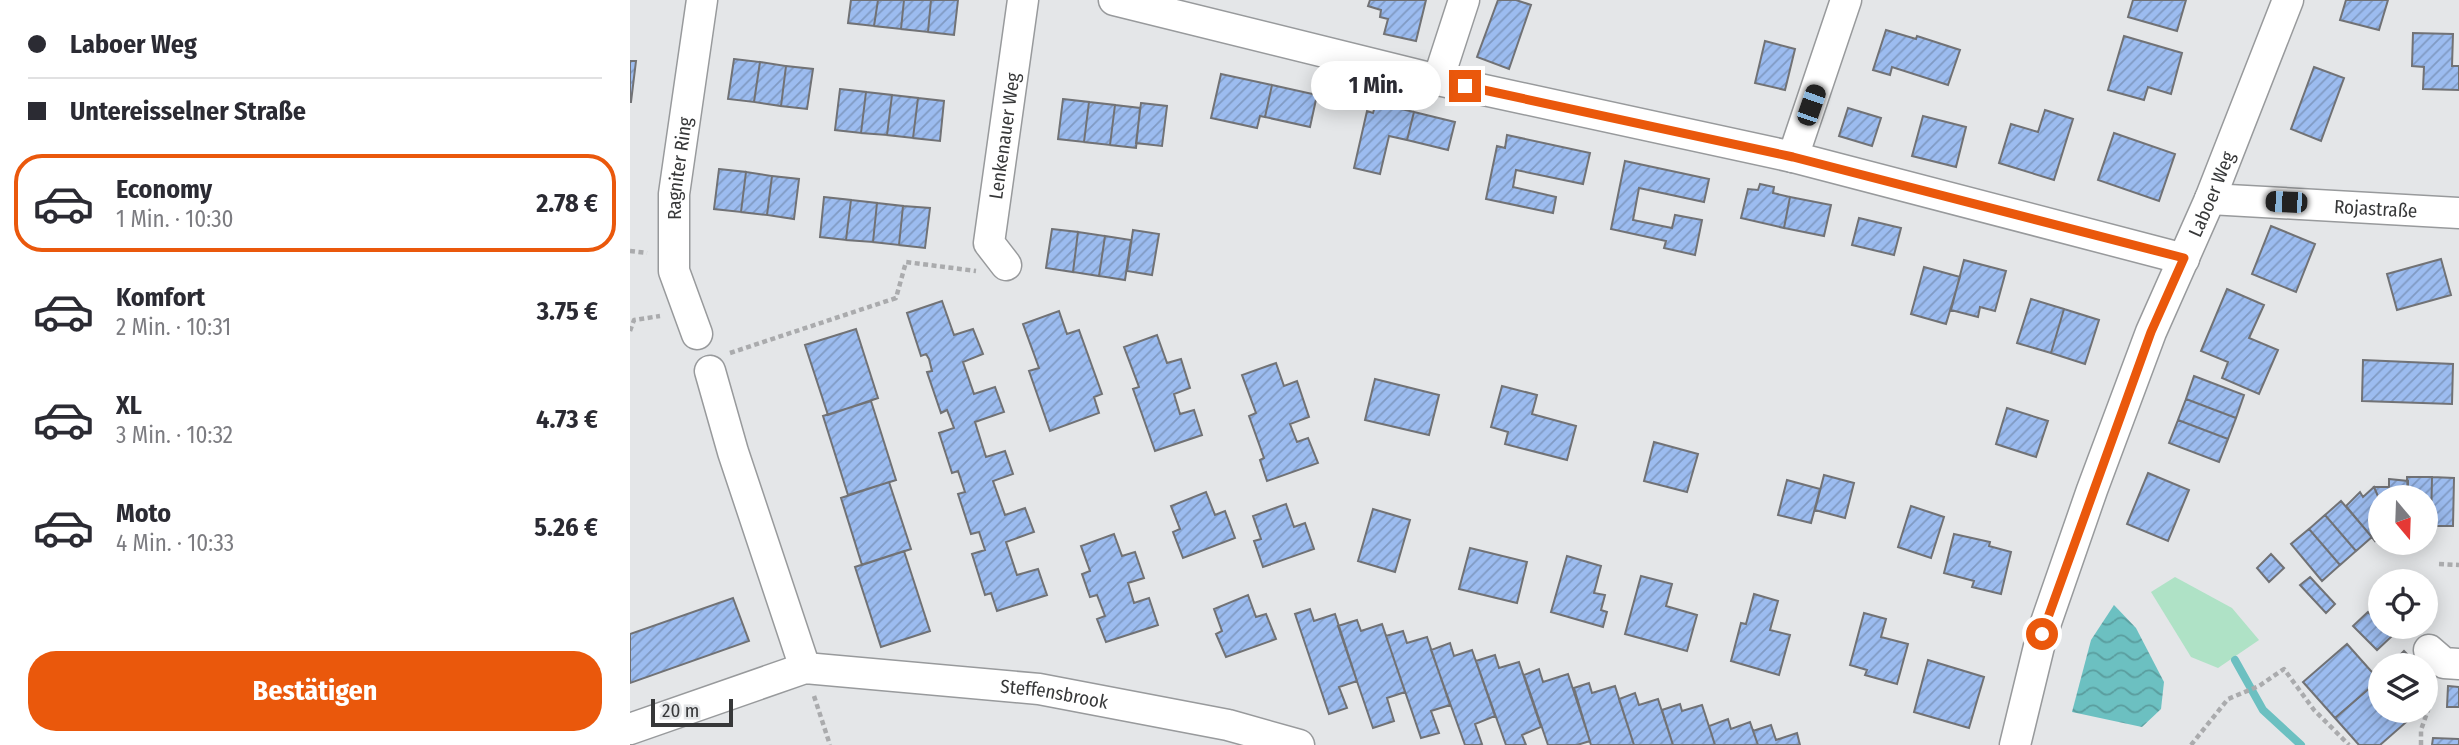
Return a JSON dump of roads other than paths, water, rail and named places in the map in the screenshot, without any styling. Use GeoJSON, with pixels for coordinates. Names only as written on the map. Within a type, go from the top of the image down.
{"type":"FeatureCollection","features":[{"type":"Feature","properties":{"kind":"street","name":"Ragniter Ring"},"geometry":{"type":"LineString","coordinates":[[692,323],[674,271],[674,194],[702,0]]}},
{"type":"Feature","properties":{"kind":"street","name":"Lenkenauer Weg"},"geometry":{"type":"LineString","coordinates":[[992,268],[989,243],[1023,0]]}},
{"type":"Feature","properties":{"kind":"street"},"geometry":{"type":"LineString","coordinates":[[1114,0],[1438,80],[1793,157],[2184,258]]}},
{"type":"Feature","properties":{"kind":"street"},"geometry":{"type":"LineString","coordinates":[[1438,80],[1464,0]]}},
{"type":"Feature","properties":{"kind":"street"},"geometry":{"type":"LineString","coordinates":[[1793,157],[1846,0]]}},
{"type":"Feature","properties":{"kind":"street","name":"Laboer Weg"},"geometry":{"type":"LineString","coordinates":[[2015,745],[2042,634],[2151,332],[2210,199],[2288,0]]}},
{"type":"Feature","properties":{"kind":"street","name":"Rojastraße"},"geometry":{"type":"LineString","coordinates":[[2210,199],[2459,213]]}},
{"type":"Feature","properties":{"kind":"street"},"geometry":{"type":"LineString","coordinates":[[715,364],[733,452],[804,668]]}},
{"type":"Feature","properties":{"kind":"street","name":"Steffensbrook"},"geometry":{"type":"LineString","coordinates":[[630,729],[804,668],[1039,689],[1228,725],[1298,745]]}},
{"type":"Feature","properties":{"kind":"water"},"geometry":{"type":"Polygon","coordinates":[[[2114,605],[2136,628],[2164,682],[2161,709],[2142,727],[2072,712],[2091,640],[2114,605]]]}},
{"type":"Feature","properties":{"kind":"waterway"},"geometry":{"type":"LineString","coordinates":[[2235,660],[2263,710],[2301,745]]}}]}
